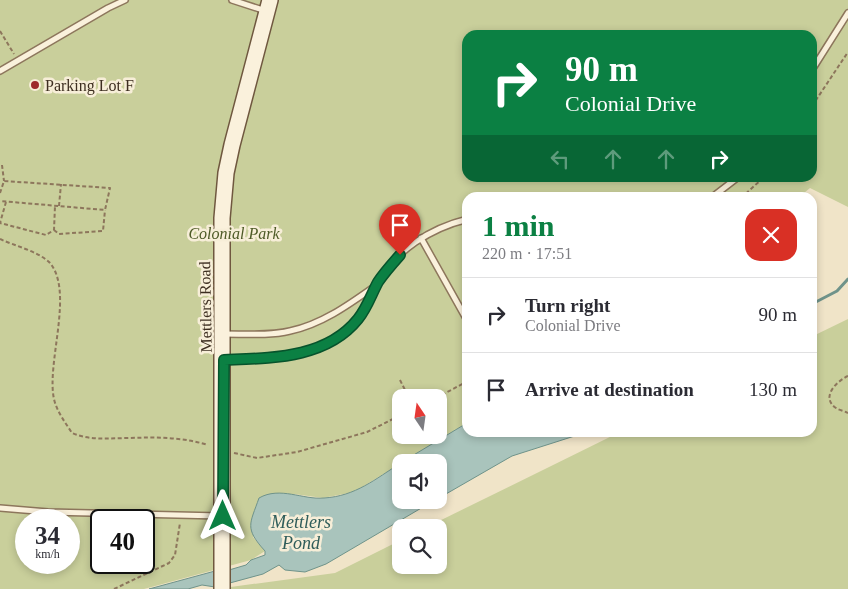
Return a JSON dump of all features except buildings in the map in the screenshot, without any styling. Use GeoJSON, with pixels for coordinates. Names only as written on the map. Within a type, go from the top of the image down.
{"type":"FeatureCollection","features":[{"type":"Feature","properties":{"kind":"street","name":"Mettlers Road"},"geometry":{"type":"LineString","coordinates":[[222,589],[224,360],[222,218],[226,173],[268,6]]}},
{"type":"Feature","properties":{"kind":"lane"},"geometry":{"type":"LineString","coordinates":[[0,71],[125,0]]}},
{"type":"Feature","properties":{"kind":"lane"},"geometry":{"type":"LineString","coordinates":[[232,0],[268,6]]}},
{"type":"Feature","properties":{"kind":"lane"},"geometry":{"type":"LineString","coordinates":[[817,62],[848,13]]}},
{"type":"Feature","properties":{"kind":"lane"},"geometry":{"type":"LineString","coordinates":[[719,192],[732,182]]}},
{"type":"Feature","properties":{"kind":"lane"},"geometry":{"type":"LineString","coordinates":[[224,360],[277,358],[316,348],[333,340],[346,332],[358,320],[368,305],[378,283],[400,255],[421,238],[462,221]]}},
{"type":"Feature","properties":{"kind":"lane"},"geometry":{"type":"LineString","coordinates":[[421,238],[462,311]]}},
{"type":"Feature","properties":{"kind":"lane"},"geometry":{"type":"LineString","coordinates":[[223,334],[274,334],[307,326],[338,311],[378,283]]}},
{"type":"Feature","properties":{"kind":"lane"},"geometry":{"type":"LineString","coordinates":[[0,508],[48,512],[223,516]]}},
{"type":"Feature","properties":{"kind":"path"},"geometry":{"type":"LineString","coordinates":[[0,31],[17,61]]}},
{"type":"Feature","properties":{"kind":"path"},"geometry":{"type":"LineString","coordinates":[[817,98],[848,52]]}},
{"type":"Feature","properties":{"kind":"path"},"geometry":{"type":"LineString","coordinates":[[0,193],[4,180],[2,165]]}},
{"type":"Feature","properties":{"kind":"path"},"geometry":{"type":"LineString","coordinates":[[4,180],[110,188],[104,210],[104,231],[59,234],[54,230]]}},
{"type":"Feature","properties":{"kind":"path"},"geometry":{"type":"LineString","coordinates":[[748,192],[758,182]]}},
{"type":"Feature","properties":{"kind":"path"},"geometry":{"type":"LineString","coordinates":[[54,230],[61,184]]}},
{"type":"Feature","properties":{"kind":"path"},"geometry":{"type":"LineString","coordinates":[[0,201],[104,210]]}},
{"type":"Feature","properties":{"kind":"path"},"geometry":{"type":"LineString","coordinates":[[6,202],[0,223],[46,235],[54,230]]}},
{"type":"Feature","properties":{"kind":"path"},"geometry":{"type":"LineString","coordinates":[[0,239],[41,256],[48,261],[54,272],[60,292],[53,383],[54,398],[60,415],[72,433],[96,439],[184,439],[210,446]]}},
{"type":"Feature","properties":{"kind":"path"},"geometry":{"type":"LineString","coordinates":[[848,376],[833,386],[830,394],[831,402],[836,408],[848,413]]}},
{"type":"Feature","properties":{"kind":"path"},"geometry":{"type":"LineString","coordinates":[[400,380],[404,389]]}},
{"type":"Feature","properties":{"kind":"path"},"geometry":{"type":"LineString","coordinates":[[448,392],[462,384]]}},
{"type":"Feature","properties":{"kind":"path"},"geometry":{"type":"LineString","coordinates":[[230,452],[257,458],[297,452],[358,435],[392,419]]}},
{"type":"Feature","properties":{"kind":"path"},"geometry":{"type":"LineString","coordinates":[[114,589],[170,563],[175,555],[181,516]]}},
{"type":"Feature","properties":{"kind":"green space","name":"Colonial Park"},"geometry":{"type":"Polygon","coordinates":[[[0,0],[848,0],[848,207],[810,188],[805,192],[462,192],[462,426],[448,435],[448,389],[392,389],[392,444],[433,444],[416,454],[392,454],[392,469],[354,492],[323,498],[294,494],[253,537],[265,551],[251,560],[144,589],[0,589],[0,0]]]}},
{"type":"Feature","properties":{"kind":"green space"},"geometry":{"type":"Polygon","coordinates":[[[848,319],[848,589],[216,589],[335,573],[392,544],[392,574],[447,574],[447,519],[443,519],[610,437],[817,437],[817,334],[848,319]]]}},
{"type":"Feature","properties":{"kind":"water"},"geometry":{"type":"Polygon","coordinates":[[[462,426],[462,437],[571,437],[512,456],[447,493],[447,454],[415,454],[432,444],[448,444],[448,434],[462,426]]]}},
{"type":"Feature","properties":{"kind":"water","name":"Mettlers Pond"},"geometry":{"type":"Polygon","coordinates":[[[392,469],[392,509],[420,509],[403,519],[392,519],[392,525],[326,564],[305,572],[285,570],[279,565],[263,574],[215,587],[202,585],[188,589],[149,589],[215,571],[229,570],[246,565],[251,560],[265,555],[265,551],[254,537],[251,526],[251,520],[259,498],[275,493],[316,498],[335,497],[365,486],[392,469]]]}},
{"type":"Feature","properties":{"kind":"waterway"},"geometry":{"type":"LineString","coordinates":[[817,301],[837,291],[848,279]]}},
{"type":"Feature","properties":{"kind":"place","name":"Parking Lot F"},"geometry":{"type":"Point","coordinates":[35,85]}},
{"type":"Feature","properties":{"kind":"route"},"geometry":{"type":"LineString","coordinates":[[223,516],[224,360],[277,358],[316,348],[333,340],[346,332],[358,320],[368,305],[378,283],[400,255]]}}]}
